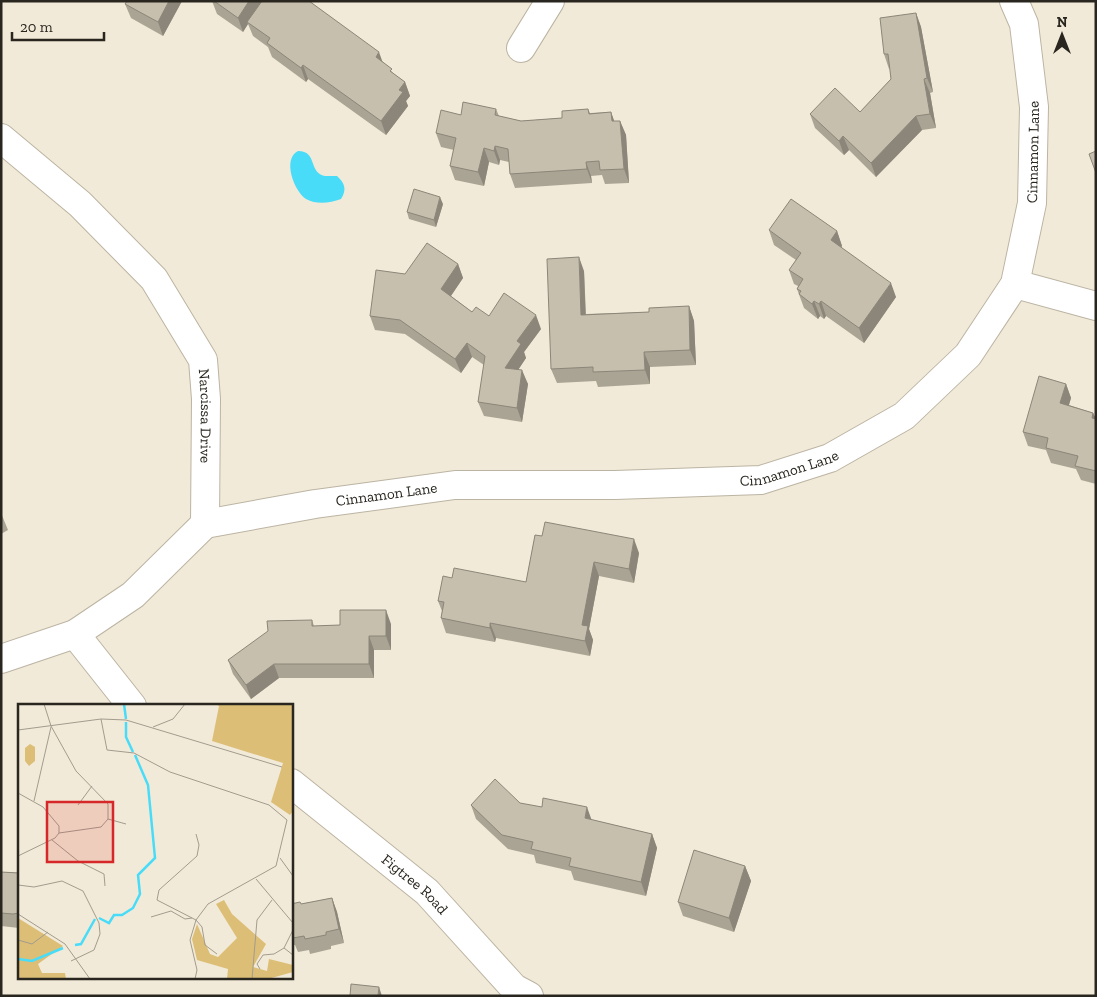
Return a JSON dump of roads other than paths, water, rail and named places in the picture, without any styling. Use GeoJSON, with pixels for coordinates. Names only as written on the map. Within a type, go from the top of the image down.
{"type":"FeatureCollection","features":[{"type":"Feature","properties":{"kind":"street"},"geometry":{"type":"LineString","coordinates":[[521,48],[550,1]]}},
{"type":"Feature","properties":{"kind":"street","name":"Cinnamon Lane"},"geometry":{"type":"LineString","coordinates":[[205,524],[315,504],[455,484],[615,484],[761,480],[830,458],[904,416],[968,355],[1015,284],[1032,203],[1034,107],[1024,24],[1014,1]]}},
{"type":"Feature","properties":{"kind":"street","name":"Narcissa Drive"},"geometry":{"type":"LineString","coordinates":[[1,138],[80,204],[154,279],[203,360],[206,399],[205,524]]}},
{"type":"Feature","properties":{"kind":"street"},"geometry":{"type":"LineString","coordinates":[[1015,284],[1096,306]]}},
{"type":"Feature","properties":{"kind":"street"},"geometry":{"type":"LineString","coordinates":[[1,659],[75,634],[133,595],[205,524]]}},
{"type":"Feature","properties":{"kind":"street"},"geometry":{"type":"LineString","coordinates":[[75,634],[130,704]]}},
{"type":"Feature","properties":{"kind":"street","name":"Figtree Road"},"geometry":{"type":"LineString","coordinates":[[292,784],[427,892],[514,988],[529,996]]}},
{"type":"Feature","properties":{"kind":"water"},"geometry":{"type":"Polygon","coordinates":[[[298,151],[308,154],[316,171],[320,174],[337,176],[340,179],[344,190],[341,199],[319,203],[310,201],[302,195],[297,189],[290,168],[293,155],[298,151]]]}}]}
